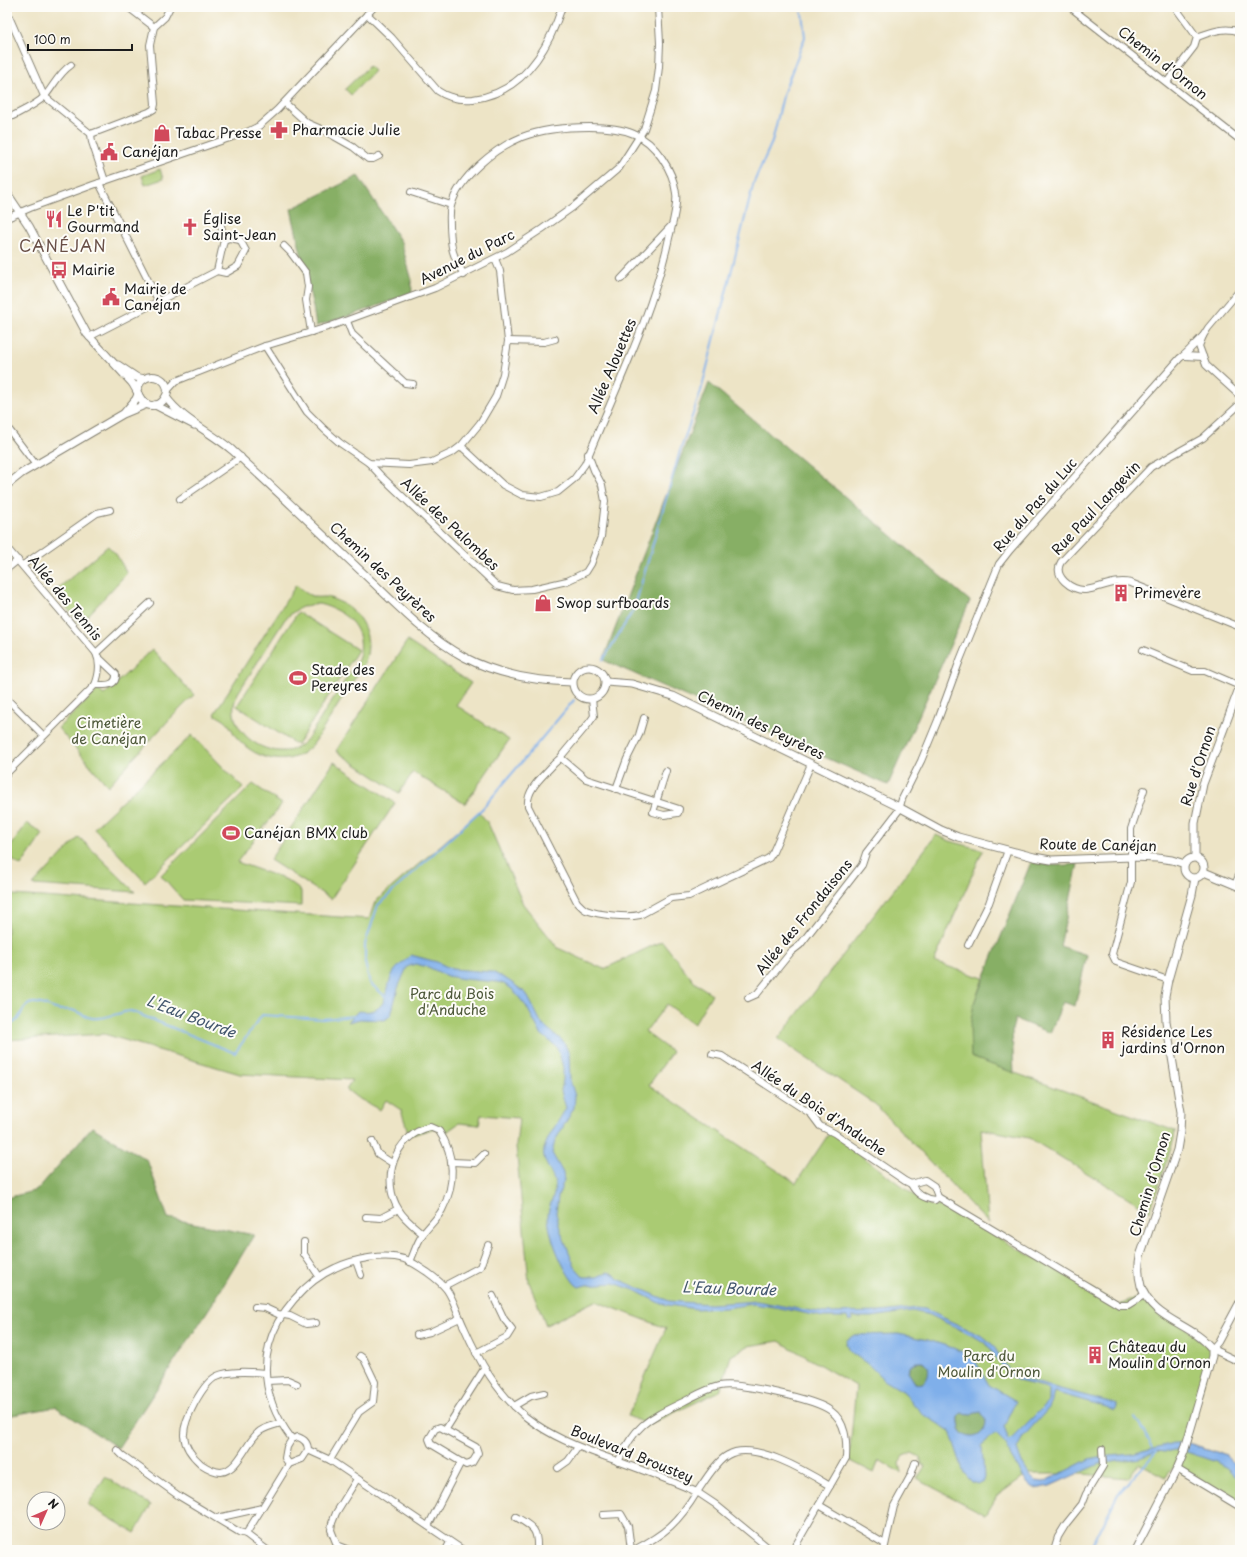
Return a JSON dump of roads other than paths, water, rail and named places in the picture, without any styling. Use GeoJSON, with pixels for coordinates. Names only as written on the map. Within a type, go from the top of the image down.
{"type":"FeatureCollection","features":[{"type":"Feature","properties":{"kind":"street"},"geometry":{"type":"LineString","coordinates":[[8,7],[7,11],[44,96],[91,134],[102,182],[158,300]]}},
{"type":"Feature","properties":{"kind":"street"},"geometry":{"type":"LineString","coordinates":[[128,7],[154,27]]}},
{"type":"Feature","properties":{"kind":"street"},"geometry":{"type":"LineString","coordinates":[[91,134],[150,112],[154,109],[155,104],[150,52],[154,27],[165,17],[170,7]]}},
{"type":"Feature","properties":{"kind":"street"},"geometry":{"type":"LineString","coordinates":[[7,218],[102,182],[248,132],[267,120],[374,7]]}},
{"type":"Feature","properties":{"kind":"street"},"geometry":{"type":"LineString","coordinates":[[367,14],[392,38],[438,91],[449,96],[464,99],[482,97],[496,93],[509,87],[521,78],[533,64],[545,45],[556,24],[562,7]]}},
{"type":"Feature","properties":{"kind":"street","name":"Avenue du Parc"},"geometry":{"type":"LineString","coordinates":[[161,379],[176,381],[265,346],[347,321],[435,288],[495,259],[542,230],[602,183],[618,168],[640,137],[650,113],[656,90],[660,55],[658,7]]}},
{"type":"Feature","properties":{"kind":"street","name":"Chemin d'Ornon"},"geometry":{"type":"LineString","coordinates":[[1070,7],[1240,140]]}},
{"type":"Feature","properties":{"kind":"street"},"geometry":{"type":"LineString","coordinates":[[1175,7],[1197,37]]}},
{"type":"Feature","properties":{"kind":"street"},"geometry":{"type":"LineString","coordinates":[[1197,37],[1221,30],[1232,29],[1240,32]]}},
{"type":"Feature","properties":{"kind":"street"},"geometry":{"type":"LineString","coordinates":[[1167,82],[1194,47],[1197,37]]}},
{"type":"Feature","properties":{"kind":"street"},"geometry":{"type":"LineString","coordinates":[[7,119],[36,103],[44,96],[64,69],[71,65]]}},
{"type":"Feature","properties":{"kind":"street"},"geometry":{"type":"LineString","coordinates":[[284,103],[307,123],[353,147],[368,159],[374,159],[379,156]]}},
{"type":"Feature","properties":{"kind":"street"},"geometry":{"type":"LineString","coordinates":[[464,275],[455,259],[450,243],[451,205],[463,184],[478,166],[491,154],[522,137],[567,127],[606,127],[619,129],[640,137]]}},
{"type":"Feature","properties":{"kind":"street","name":"Allée Alouettes"},"geometry":{"type":"LineString","coordinates":[[461,446],[503,486],[522,495],[541,496],[558,492],[574,479],[585,464],[652,302],[664,261],[672,225],[676,193],[668,169],[650,144],[640,137]]}},
{"type":"Feature","properties":{"kind":"street"},"geometry":{"type":"LineString","coordinates":[[411,192],[451,205]]}},
{"type":"Feature","properties":{"kind":"street"},"geometry":{"type":"LineString","coordinates":[[7,193],[20,212],[88,336],[114,363],[138,392],[141,400],[147,404],[155,405],[163,401],[166,394],[166,386],[161,379],[152,376],[144,378],[136,377],[114,363]]}},
{"type":"Feature","properties":{"kind":"street"},"geometry":{"type":"LineString","coordinates":[[217,271],[224,240],[220,220]]}},
{"type":"Feature","properties":{"kind":"street"},"geometry":{"type":"LineString","coordinates":[[621,279],[672,225]]}},
{"type":"Feature","properties":{"kind":"street"},"geometry":{"type":"LineString","coordinates":[[88,336],[217,271],[226,273],[238,266],[246,251],[240,240],[229,238],[224,240]]}},
{"type":"Feature","properties":{"kind":"street"},"geometry":{"type":"LineString","coordinates":[[284,246],[306,273],[308,287],[306,300],[311,332]]}},
{"type":"Feature","properties":{"kind":"street"},"geometry":{"type":"LineString","coordinates":[[369,462],[410,465],[432,462],[453,452],[461,446],[480,423],[496,396],[503,374],[508,341],[500,271],[495,259]]}},
{"type":"Feature","properties":{"kind":"street","name":"Rue du Pas du Luc"},"geometry":{"type":"LineString","coordinates":[[900,807],[902,799],[921,761],[938,720],[962,654],[998,564],[1180,358],[1185,356],[1190,347],[1203,336],[1240,290]]}},
{"type":"Feature","properties":{"kind":"street"},"geometry":{"type":"LineString","coordinates":[[347,321],[352,334],[405,383],[413,384]]}},
{"type":"Feature","properties":{"kind":"street"},"geometry":{"type":"LineString","coordinates":[[1203,336],[1199,346],[1206,364],[1240,396]]}},
{"type":"Feature","properties":{"kind":"street"},"geometry":{"type":"LineString","coordinates":[[508,341],[544,342],[555,339]]}},
{"type":"Feature","properties":{"kind":"street","name":"Allée des Palombes"},"geometry":{"type":"LineString","coordinates":[[265,346],[307,412],[335,438],[369,462],[381,476],[497,586],[513,590],[532,589],[567,581],[586,572],[591,564],[601,537],[605,501],[602,485],[588,454]]}},
{"type":"Feature","properties":{"kind":"street"},"geometry":{"type":"LineString","coordinates":[[1185,356],[1203,357]]}},
{"type":"Feature","properties":{"kind":"street"},"geometry":{"type":"LineString","coordinates":[[123,414],[133,404],[138,392],[139,384],[144,378]]}},
{"type":"Feature","properties":{"kind":"street","name":"Avenue du Parc"},"geometry":{"type":"LineString","coordinates":[[166,394],[176,381]]}},
{"type":"Feature","properties":{"kind":"street","name":"Chemin des Peyrères"},"geometry":{"type":"LineString","coordinates":[[166,394],[171,404],[203,429],[220,439],[241,457],[418,625],[438,640],[465,657],[500,671],[532,680],[572,682]]}},
{"type":"Feature","properties":{"kind":"street"},"geometry":{"type":"LineString","coordinates":[[7,485],[36,465],[123,414],[147,404]]}},
{"type":"Feature","properties":{"kind":"street","name":"Rue Paul Langevin"},"geometry":{"type":"LineString","coordinates":[[1240,404],[1203,438],[1151,467],[1061,562],[1058,569],[1058,573],[1062,580],[1076,588],[1084,590],[1126,581],[1240,627]]}},
{"type":"Feature","properties":{"kind":"street","name":"Chemin des Peyrères"},"geometry":{"type":"LineString","coordinates":[[155,405],[186,422],[203,429]]}},
{"type":"Feature","properties":{"kind":"street"},"geometry":{"type":"LineString","coordinates":[[7,427],[36,465]]}},
{"type":"Feature","properties":{"kind":"street"},"geometry":{"type":"LineString","coordinates":[[180,499],[241,457]]}},
{"type":"Feature","properties":{"kind":"street"},"geometry":{"type":"LineString","coordinates":[[22,565],[97,513],[110,510]]}},
{"type":"Feature","properties":{"kind":"street","name":"Allée des Tennis"},"geometry":{"type":"LineString","coordinates":[[7,548],[97,655],[99,676],[96,685]]}},
{"type":"Feature","properties":{"kind":"street"},"geometry":{"type":"LineString","coordinates":[[7,569],[18,560]]}},
{"type":"Feature","properties":{"kind":"street"},"geometry":{"type":"LineString","coordinates":[[7,773],[96,685],[110,684],[114,682],[116,674],[97,655],[150,603]]}},
{"type":"Feature","properties":{"kind":"street"},"geometry":{"type":"LineString","coordinates":[[1143,650],[1193,671],[1205,671],[1240,686]]}},
{"type":"Feature","properties":{"kind":"street"},"geometry":{"type":"LineString","coordinates":[[592,667],[601,671],[606,682],[604,691],[601,694],[592,699],[587,699],[575,692],[572,682],[576,672],[582,668],[592,667]]}},
{"type":"Feature","properties":{"kind":"street","name":"Chemin des Peyrères"},"geometry":{"type":"LineString","coordinates":[[606,682],[639,685],[673,696],[900,807]]}},
{"type":"Feature","properties":{"kind":"street","name":"Rue d'Ornon"},"geometry":{"type":"LineString","coordinates":[[1195,857],[1194,823],[1203,784],[1240,686]]}},
{"type":"Feature","properties":{"kind":"street"},"geometry":{"type":"LineString","coordinates":[[7,699],[44,735]]}},
{"type":"Feature","properties":{"kind":"street"},"geometry":{"type":"LineString","coordinates":[[592,699],[594,716],[562,754],[561,758],[554,764],[528,795],[528,806],[580,905],[587,910],[609,914],[640,915],[671,898],[689,896],[769,858],[773,852],[811,764]]}},
{"type":"Feature","properties":{"kind":"street"},"geometry":{"type":"LineString","coordinates":[[616,789],[644,718]]}},
{"type":"Feature","properties":{"kind":"street"},"geometry":{"type":"LineString","coordinates":[[561,758],[586,779],[656,801],[666,771]]}},
{"type":"Feature","properties":{"kind":"street"},"geometry":{"type":"LineString","coordinates":[[1144,790],[1131,829],[1131,882],[1112,954],[1116,962],[1168,980]]}},
{"type":"Feature","properties":{"kind":"street","name":"Route de Canéjan"},"geometry":{"type":"LineString","coordinates":[[900,807],[941,830],[958,837],[1034,857],[1051,860],[1132,857],[1172,860],[1185,864]]}},
{"type":"Feature","properties":{"kind":"street","name":"Allée des Frondaisons"},"geometry":{"type":"LineString","coordinates":[[748,998],[758,994],[790,952],[800,945],[862,865],[866,853],[892,820],[900,807]]}},
{"type":"Feature","properties":{"kind":"street"},"geometry":{"type":"LineString","coordinates":[[968,945],[989,903],[1008,850]]}},
{"type":"Feature","properties":{"kind":"street"},"geometry":{"type":"LineString","coordinates":[[1195,857],[1205,865],[1204,872],[1200,876],[1192,878],[1186,874],[1184,868],[1189,858],[1195,857]]}},
{"type":"Feature","properties":{"kind":"street"},"geometry":{"type":"LineString","coordinates":[[1204,872],[1238,886],[1240,873]]}},
{"type":"Feature","properties":{"kind":"street","name":"Chemin d'Ornon"},"geometry":{"type":"LineString","coordinates":[[1195,878],[1192,896],[1168,980],[1165,996],[1165,1015],[1181,1102],[1182,1119],[1177,1150],[1139,1262],[1138,1271],[1144,1295],[1153,1306],[1164,1316],[1203,1339],[1212,1349]]}},
{"type":"Feature","properties":{"kind":"street","name":"Allée du Bois d'Anduche"},"geometry":{"type":"LineString","coordinates":[[712,1054],[722,1056],[811,1114],[820,1126],[834,1133],[911,1184],[917,1193],[927,1199],[935,1200],[938,1197]]}},
{"type":"Feature","properties":{"kind":"street"},"geometry":{"type":"LineString","coordinates":[[410,1262],[423,1234],[438,1216],[444,1204],[451,1182],[452,1162],[442,1134],[439,1130],[430,1127],[420,1130],[405,1142],[392,1163],[390,1172],[391,1189],[398,1209],[423,1234]]}},
{"type":"Feature","properties":{"kind":"street"},"geometry":{"type":"LineString","coordinates":[[372,1141],[378,1154],[392,1163]]}},
{"type":"Feature","properties":{"kind":"street"},"geometry":{"type":"LineString","coordinates":[[452,1162],[475,1163],[484,1154]]}},
{"type":"Feature","properties":{"kind":"street"},"geometry":{"type":"LineString","coordinates":[[911,1184],[920,1180],[925,1180],[934,1186],[938,1197],[1119,1305],[1128,1305],[1144,1295]]}},
{"type":"Feature","properties":{"kind":"street"},"geometry":{"type":"LineString","coordinates":[[366,1217],[380,1218],[398,1209]]}},
{"type":"Feature","properties":{"kind":"street"},"geometry":{"type":"LineString","coordinates":[[304,1242],[304,1254],[319,1276]]}},
{"type":"Feature","properties":{"kind":"street"},"geometry":{"type":"LineString","coordinates":[[444,1286],[480,1267],[488,1245]]}},
{"type":"Feature","properties":{"kind":"street","name":"Boulevard Broustey"},"geometry":{"type":"LineString","coordinates":[[463,1550],[330,1460],[308,1450],[307,1443],[303,1439],[298,1437],[292,1439],[280,1423],[270,1396],[266,1373],[270,1340],[284,1314],[297,1296],[319,1276],[348,1262],[368,1258],[395,1257],[410,1262],[435,1278],[448,1292],[476,1353],[484,1368],[502,1394],[542,1429],[578,1447],[651,1473],[697,1492],[682,1516],[660,1536],[633,1550]]}},
{"type":"Feature","properties":{"kind":"street"},"geometry":{"type":"LineString","coordinates":[[356,1261],[361,1275]]}},
{"type":"Feature","properties":{"kind":"street"},"geometry":{"type":"LineString","coordinates":[[476,1353],[507,1337],[512,1329],[504,1320],[493,1296]]}},
{"type":"Feature","properties":{"kind":"street"},"geometry":{"type":"LineString","coordinates":[[1135,1550],[1177,1469],[1189,1437],[1210,1364],[1212,1349],[1218,1342],[1240,1301]]}},
{"type":"Feature","properties":{"kind":"street"},"geometry":{"type":"LineString","coordinates":[[255,1307],[265,1308],[278,1314],[284,1314],[306,1324],[316,1323]]}},
{"type":"Feature","properties":{"kind":"street"},"geometry":{"type":"LineString","coordinates":[[417,1335],[430,1332],[460,1318]]}},
{"type":"Feature","properties":{"kind":"street"},"geometry":{"type":"LineString","coordinates":[[1212,1349],[1240,1362]]}},
{"type":"Feature","properties":{"kind":"street"},"geometry":{"type":"LineString","coordinates":[[330,1460],[359,1412],[373,1402],[375,1382],[364,1360],[360,1356]]}},
{"type":"Feature","properties":{"kind":"street"},"geometry":{"type":"LineString","coordinates":[[446,1429],[484,1368]]}},
{"type":"Feature","properties":{"kind":"street"},"geometry":{"type":"LineString","coordinates":[[266,1373],[226,1373],[216,1376],[196,1400],[186,1423],[184,1436],[191,1454],[203,1465],[216,1471],[224,1471],[235,1464],[260,1431],[280,1423]]}},
{"type":"Feature","properties":{"kind":"street"},"geometry":{"type":"LineString","coordinates":[[267,1381],[288,1380],[298,1384]]}},
{"type":"Feature","properties":{"kind":"street"},"geometry":{"type":"LineString","coordinates":[[618,1462],[635,1432],[647,1420],[703,1392],[720,1386],[733,1386],[811,1402],[831,1411],[836,1416],[845,1432],[847,1443],[846,1458],[793,1550]]}},
{"type":"Feature","properties":{"kind":"street"},"geometry":{"type":"LineString","coordinates":[[514,1406],[531,1396],[544,1393]]}},
{"type":"Feature","properties":{"kind":"street"},"geometry":{"type":"LineString","coordinates":[[440,1426],[446,1429],[476,1447],[478,1453],[472,1463],[466,1465],[431,1444],[429,1439],[435,1429],[440,1426]]}},
{"type":"Feature","properties":{"kind":"street"},"geometry":{"type":"LineString","coordinates":[[289,1464],[285,1458],[285,1453],[292,1439]]}},
{"type":"Feature","properties":{"kind":"street"},"geometry":{"type":"LineString","coordinates":[[558,1468],[568,1461],[578,1447]]}},
{"type":"Feature","properties":{"kind":"street"},"geometry":{"type":"LineString","coordinates":[[1054,1550],[1062,1530],[1082,1504],[1086,1494],[1103,1466],[1102,1449]]}},
{"type":"Feature","properties":{"kind":"street"},"geometry":{"type":"LineString","coordinates":[[117,1450],[179,1496],[239,1532],[246,1534],[266,1550]]}},
{"type":"Feature","properties":{"kind":"street"},"geometry":{"type":"LineString","coordinates":[[246,1534],[289,1464],[302,1459],[308,1450]]}},
{"type":"Feature","properties":{"kind":"street"},"geometry":{"type":"LineString","coordinates":[[770,1550],[715,1504],[697,1492],[727,1455],[744,1451],[772,1456],[830,1486]]}},
{"type":"Feature","properties":{"kind":"street"},"geometry":{"type":"LineString","coordinates":[[428,1526],[461,1462]]}},
{"type":"Feature","properties":{"kind":"street"},"geometry":{"type":"LineString","coordinates":[[819,1506],[885,1547],[894,1506],[911,1475],[915,1463]]}},
{"type":"Feature","properties":{"kind":"street"},"geometry":{"type":"LineString","coordinates":[[1177,1469],[1240,1507]]}},
{"type":"Feature","properties":{"kind":"street"},"geometry":{"type":"LineString","coordinates":[[350,1550],[337,1545],[331,1530],[336,1513],[357,1479]]}},
{"type":"Feature","properties":{"kind":"street"},"geometry":{"type":"LineString","coordinates":[[217,1518],[262,1508]]}},
{"type":"Feature","properties":{"kind":"street"},"geometry":{"type":"LineString","coordinates":[[603,1515],[621,1514],[628,1526],[633,1550]]}},
{"type":"Feature","properties":{"kind":"street"},"geometry":{"type":"LineString","coordinates":[[516,1517],[533,1527],[538,1540],[537,1550]]}},
{"type":"Feature","properties":{"kind":"street"},"geometry":{"type":"LineString","coordinates":[[446,1550],[450,1542]]}},
{"type":"Feature","properties":{"kind":"water"},"geometry":{"type":"Polygon","coordinates":[[[411,955],[437,962],[452,969],[492,972],[508,980],[526,993],[542,1024],[564,1042],[569,1054],[570,1080],[575,1096],[574,1108],[555,1141],[552,1153],[563,1173],[564,1180],[558,1197],[556,1213],[560,1229],[575,1267],[584,1277],[597,1277],[608,1272],[614,1274],[618,1279],[669,1301],[710,1304],[757,1301],[826,1313],[880,1312],[916,1308],[925,1309],[984,1337],[993,1345],[1008,1369],[1023,1379],[1117,1404],[1115,1411],[1054,1392],[1049,1408],[1023,1437],[1017,1448],[1024,1466],[1035,1481],[1044,1482],[1089,1459],[1132,1454],[1173,1443],[1188,1443],[1226,1456],[1240,1470],[1240,1481],[1227,1468],[1216,1462],[1181,1450],[1174,1450],[1165,1452],[1157,1451],[1140,1458],[1099,1464],[1050,1486],[1034,1489],[1028,1484],[1011,1457],[1006,1444],[996,1434],[989,1438],[982,1446],[984,1477],[983,1481],[977,1484],[972,1482],[964,1473],[950,1431],[924,1415],[904,1392],[884,1380],[869,1365],[849,1351],[846,1344],[847,1340],[854,1335],[898,1334],[928,1340],[965,1353],[976,1362],[989,1385],[1016,1401],[1004,1426],[1009,1441],[1049,1401],[1049,1390],[1044,1387],[1018,1381],[1006,1372],[985,1342],[930,1315],[912,1311],[872,1317],[852,1317],[853,1320],[849,1321],[847,1317],[823,1317],[752,1304],[726,1308],[696,1309],[661,1304],[634,1290],[614,1283],[579,1287],[571,1279],[561,1261],[553,1241],[548,1222],[548,1214],[555,1187],[553,1177],[544,1159],[544,1149],[551,1133],[566,1108],[561,1091],[563,1067],[557,1047],[541,1034],[526,1006],[512,989],[504,984],[447,976],[428,967],[415,964],[407,967],[398,988],[391,1015],[385,1020],[360,1019],[348,1022],[358,1011],[375,1010],[380,1007],[386,996],[393,972],[411,955]],[[916,1362],[909,1367],[908,1372],[915,1383],[919,1384],[924,1382],[928,1377],[928,1367],[923,1362],[916,1362]],[[981,1412],[971,1414],[962,1413],[959,1415],[959,1425],[962,1432],[966,1436],[977,1436],[982,1433],[986,1420],[981,1412]]]}},
{"type":"Feature","properties":{"kind":"waterway"},"geometry":{"type":"LineString","coordinates":[[603,660],[634,609],[680,451],[701,391],[754,182],[772,142],[784,92],[805,37],[802,13]]}},
{"type":"Feature","properties":{"kind":"waterway"},"geometry":{"type":"LineString","coordinates":[[386,997],[370,983],[365,963],[365,944],[378,905],[483,808],[574,700]]}},
{"type":"Feature","properties":{"kind":"waterway","name":"L'Eau Bourde"},"geometry":{"type":"LineString","coordinates":[[7,1024],[16,1021],[25,1007],[33,1003],[60,1010],[73,1010],[92,1018],[102,1018],[131,1011],[235,1053],[262,1015],[322,1019],[355,1016]]}},
{"type":"Feature","properties":{"kind":"waterway"},"geometry":{"type":"LineString","coordinates":[[1135,1418],[1153,1447]]}},
{"type":"Feature","properties":{"kind":"waterway"},"geometry":{"type":"LineString","coordinates":[[1090,1550],[1118,1494],[1157,1451]]}},
{"type":"Feature","properties":{"kind":"place","name":"Pharmacie Julie"},"geometry":{"type":"Point","coordinates":[279,130]}},
{"type":"Feature","properties":{"kind":"place","name":"Tabac Presse"},"geometry":{"type":"Point","coordinates":[162,133]}},
{"type":"Feature","properties":{"kind":"place","name":"Canéjan"},"geometry":{"type":"Point","coordinates":[109,152]}},
{"type":"Feature","properties":{"kind":"place","name":"Le P'tit Gourmand"},"geometry":{"type":"Point","coordinates":[54,219]}},
{"type":"Feature","properties":{"kind":"place","name":"Église Saint-Jean"},"geometry":{"type":"Point","coordinates":[190,227]}},
{"type":"Feature","properties":{"kind":"place","name":"Mairie"},"geometry":{"type":"Point","coordinates":[59,270]}},
{"type":"Feature","properties":{"kind":"place","name":"Mairie de Canéjan"},"geometry":{"type":"Point","coordinates":[111,297]}},
{"type":"Feature","properties":{"kind":"place","name":"Primevère"},"geometry":{"type":"Point","coordinates":[1121,593]}},
{"type":"Feature","properties":{"kind":"place","name":"Swop surfboards"},"geometry":{"type":"Point","coordinates":[543,603]}},
{"type":"Feature","properties":{"kind":"place","name":"Stade des Pereyres"},"geometry":{"type":"Point","coordinates":[298,678]}},
{"type":"Feature","properties":{"kind":"place","name":"Canéjan BMX club"},"geometry":{"type":"Point","coordinates":[231,833]}},
{"type":"Feature","properties":{"kind":"place","name":"Résidence Les jardins d'Ornon"},"geometry":{"type":"Point","coordinates":[1108,1040]}},
{"type":"Feature","properties":{"kind":"place","name":"Château du Moulin d'Ornon"},"geometry":{"type":"Point","coordinates":[1095,1355]}},
{"type":"Feature","properties":{"kind":"district","name":"CANÉJAN"},"geometry":{"type":"Point","coordinates":[63,246]}},
{"type":"Feature","properties":{"kind":"park label","name":"Cimetière de Canéjan"},"geometry":{"type":"Point","coordinates":[109,732]}},
{"type":"Feature","properties":{"kind":"park label","name":"Parc du Bois d'Anduche"},"geometry":{"type":"Point","coordinates":[452,1002]}},
{"type":"Feature","properties":{"kind":"park label","name":"Parc du Moulin d'Ornon"},"geometry":{"type":"Point","coordinates":[989,1364]}}]}
